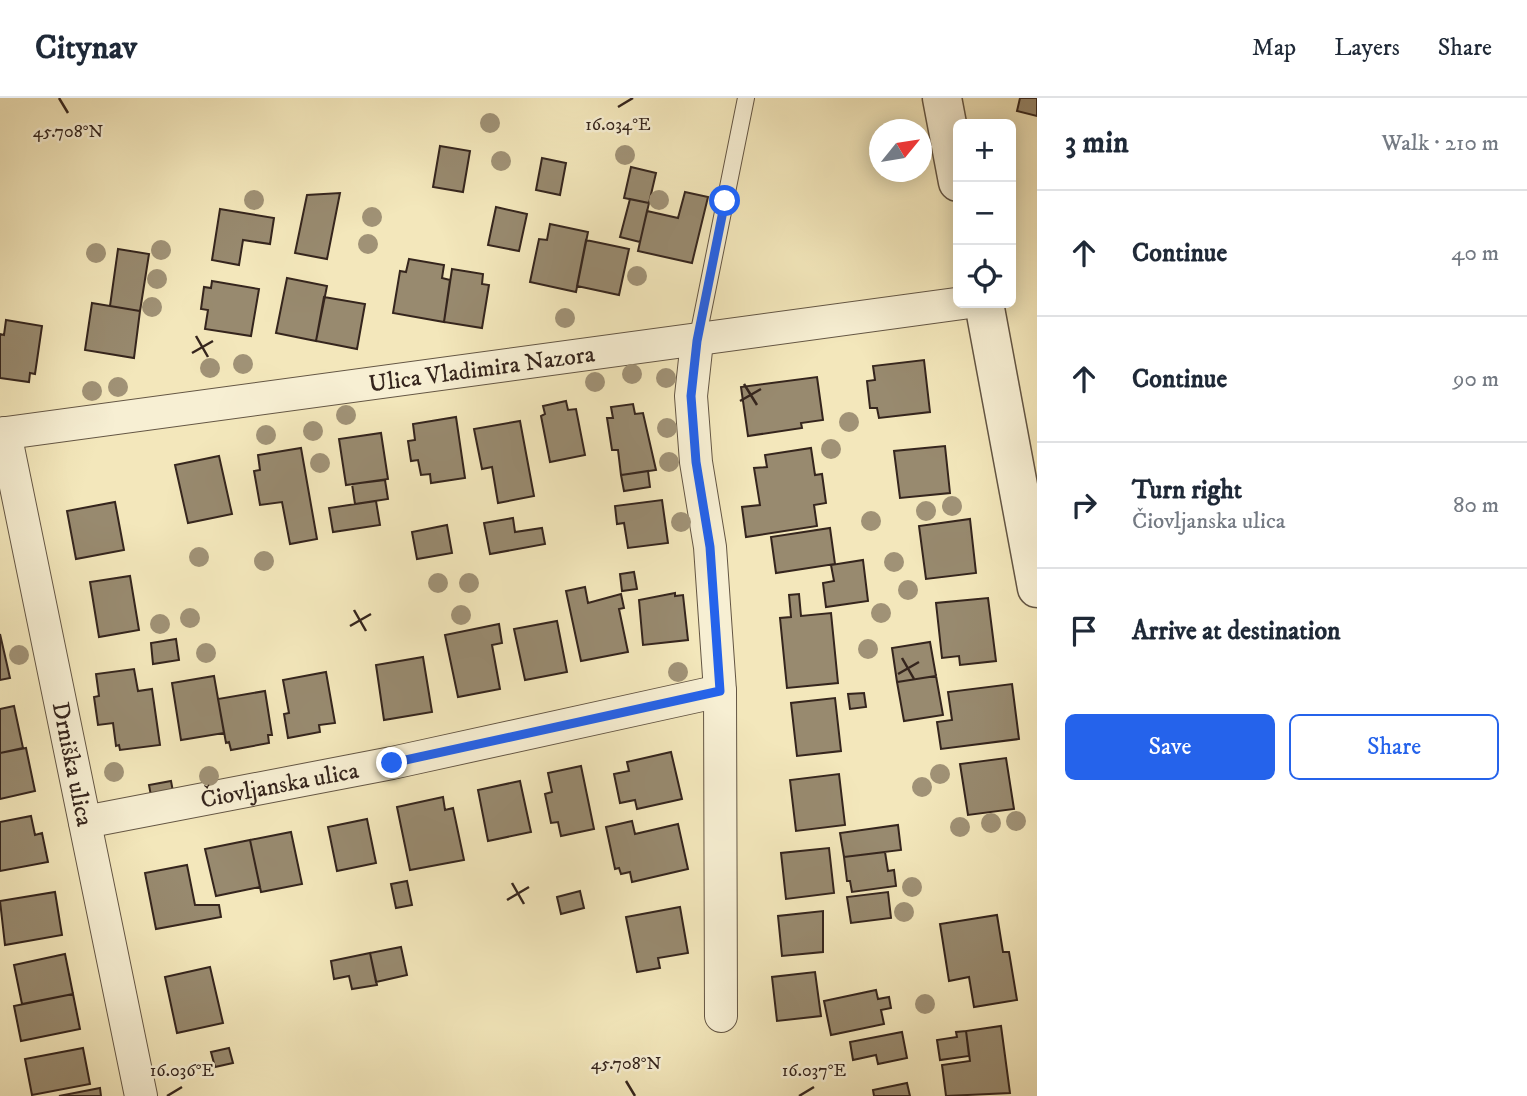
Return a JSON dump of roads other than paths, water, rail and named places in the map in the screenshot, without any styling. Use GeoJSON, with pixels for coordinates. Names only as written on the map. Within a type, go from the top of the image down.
{"type":"FeatureCollection","features":[{"type":"Feature","properties":{"kind":"street"},"geometry":{"type":"LineString","coordinates":[[942,98],[953,156]]}},
{"type":"Feature","properties":{"kind":"street","name":"Ulica Vladimira Nazora"},"geometry":{"type":"LineString","coordinates":[[3,434],[351,384],[697,341],[953,304]]}},
{"type":"Feature","properties":{"kind":"street"},"geometry":{"type":"LineString","coordinates":[[985,308],[1037,588]]}},
{"type":"Feature","properties":{"kind":"street"},"geometry":{"type":"LineString","coordinates":[[697,341],[692,409],[696,462],[711,558],[720,691],[721,1016]]}},
{"type":"Feature","properties":{"kind":"street","name":"Drniška ulica"},"geometry":{"type":"LineString","coordinates":[[3,434],[141,1096]]}},
{"type":"Feature","properties":{"kind":"street","name":"Čiovljanska ulica"},"geometry":{"type":"LineString","coordinates":[[85,822],[392,763],[720,691]]}},
{"type":"Feature","properties":{"kind":"lane"},"geometry":{"type":"LineString","coordinates":[[697,341],[746,98]]}}]}
